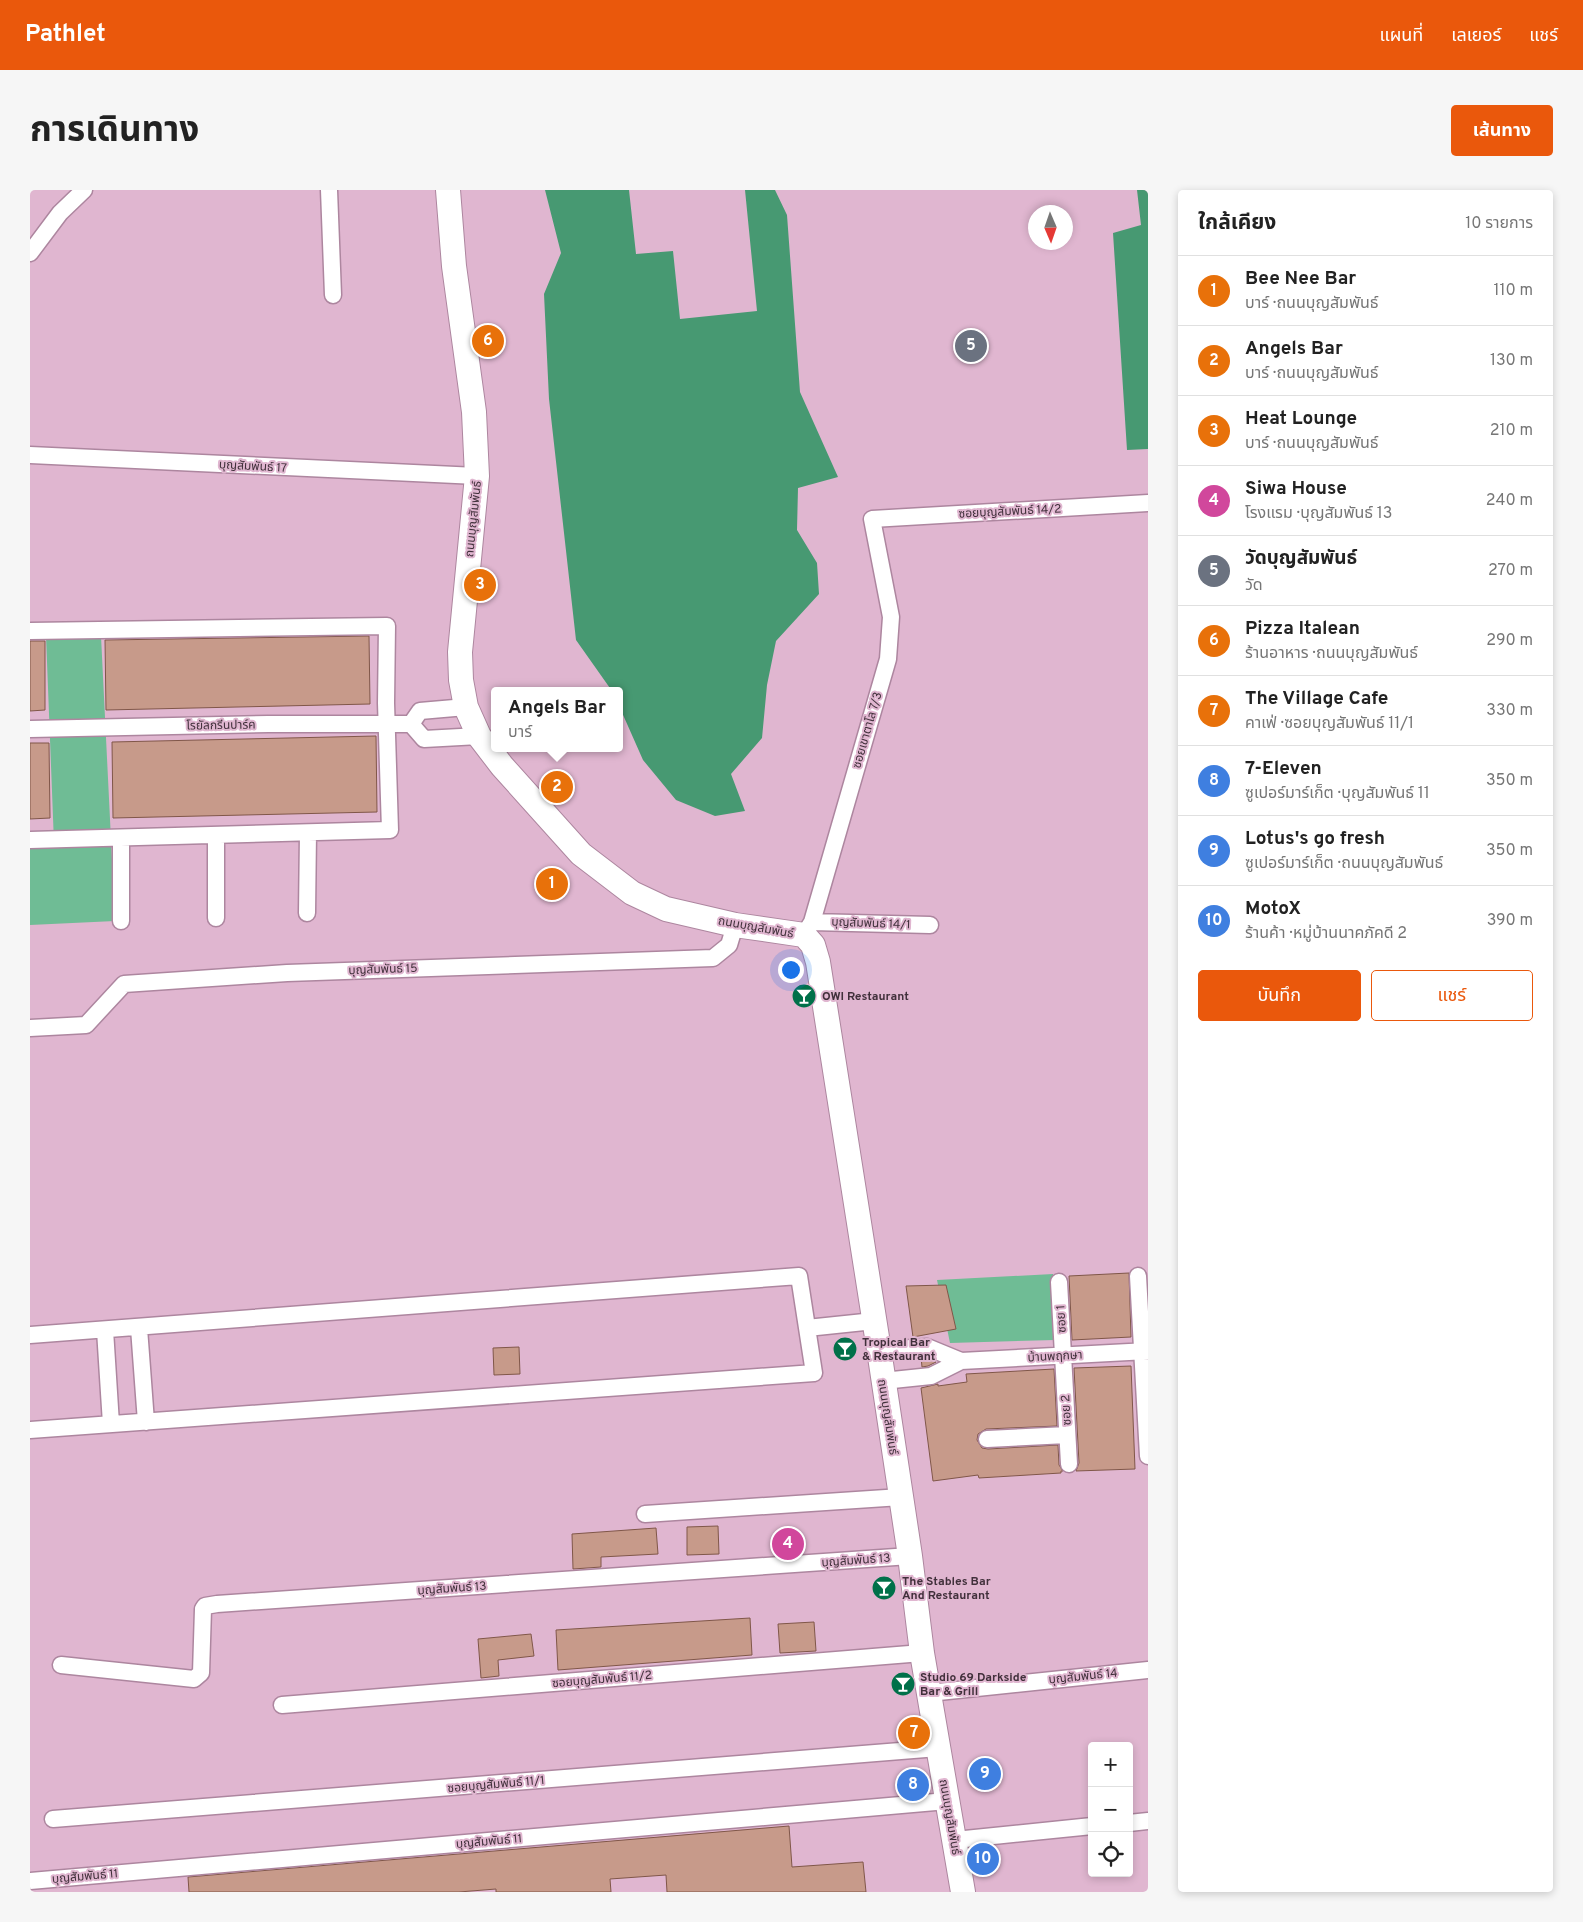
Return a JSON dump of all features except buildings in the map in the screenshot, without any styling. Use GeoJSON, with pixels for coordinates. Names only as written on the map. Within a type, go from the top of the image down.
{"type":"FeatureCollection","features":[{"type":"Feature","properties":{"kind":"street"},"geometry":{"type":"LineString","coordinates":[[30,253],[60,212],[84,190]]}},
{"type":"Feature","properties":{"kind":"street"},"geometry":{"type":"LineString","coordinates":[[329,190],[333,295]]}},
{"type":"Feature","properties":{"kind":"street","name":"ถนนบุญสัมพันธ์"},"geometry":{"type":"LineString","coordinates":[[448,190],[454,266],[474,412],[477,476],[460,652],[460,680],[466,707],[479,736],[491,752]]}},
{"type":"Feature","properties":{"kind":"street","name":"บุญสัมพันธ์ 17"},"geometry":{"type":"LineString","coordinates":[[30,456],[477,476]]}},
{"type":"Feature","properties":{"kind":"street","name":"ซอยบุญสัมพันธ์ 14/2"},"geometry":{"type":"LineString","coordinates":[[872,519],[1148,503]]}},
{"type":"Feature","properties":{"kind":"street","name":"ซอยเขาตาโล 7/3"},"geometry":{"type":"LineString","coordinates":[[808,929],[888,659],[890,617],[872,519]]}},
{"type":"Feature","properties":{"kind":"street"},"geometry":{"type":"LineString","coordinates":[[30,631],[387,626],[390,830],[30,840]]}},
{"type":"Feature","properties":{"kind":"street"},"geometry":{"type":"LineString","coordinates":[[466,707],[420,711],[411,724],[424,739],[479,736]]}},
{"type":"Feature","properties":{"kind":"street","name":"โรยัลกรีนปาร์ค"},"geometry":{"type":"LineString","coordinates":[[30,729],[268,724],[411,724]]}},
{"type":"Feature","properties":{"kind":"street","name":"ถนนบุญสัมพันธ์"},"geometry":{"type":"LineString","coordinates":[[491,752],[582,854],[632,893],[666,909],[735,925],[808,929],[818,962],[879,1350],[910,1556],[922,1653],[963,1892]]}},
{"type":"Feature","properties":{"kind":"street"},"geometry":{"type":"LineString","coordinates":[[307,912],[308,833]]}},
{"type":"Feature","properties":{"kind":"street"},"geometry":{"type":"LineString","coordinates":[[216,835],[216,918]]}},
{"type":"Feature","properties":{"kind":"street"},"geometry":{"type":"LineString","coordinates":[[120,838],[121,921]]}},
{"type":"Feature","properties":{"kind":"street","name":"บุญสัมพันธ์ 15"},"geometry":{"type":"LineString","coordinates":[[30,1028],[86,1025],[124,984],[287,973],[713,958],[729,945],[735,925]]}},
{"type":"Feature","properties":{"kind":"street","name":"บุญสัมพันธ์ 14/1"},"geometry":{"type":"LineString","coordinates":[[808,929],[930,925]]}},
{"type":"Feature","properties":{"kind":"street"},"geometry":{"type":"LineString","coordinates":[[30,1335],[799,1276],[814,1373],[30,1430]]}},
{"type":"Feature","properties":{"kind":"street"},"geometry":{"type":"LineString","coordinates":[[1138,1276],[1145,1352],[1148,1456]]}},
{"type":"Feature","properties":{"kind":"street","name":"ซอย 1"},"geometry":{"type":"LineString","coordinates":[[1059,1282],[1063,1356]]}},
{"type":"Feature","properties":{"kind":"street"},"geometry":{"type":"LineString","coordinates":[[807,1328],[874,1320]]}},
{"type":"Feature","properties":{"kind":"street"},"geometry":{"type":"LineString","coordinates":[[139,1328],[146,1422]]}},
{"type":"Feature","properties":{"kind":"street"},"geometry":{"type":"LineString","coordinates":[[105,1330],[111,1424]]}},
{"type":"Feature","properties":{"kind":"street","name":"บ้านพฤกษา"},"geometry":{"type":"LineString","coordinates":[[879,1350],[927,1347],[961,1361]]}},
{"type":"Feature","properties":{"kind":"street","name":"บ้านพฤกษา"},"geometry":{"type":"LineString","coordinates":[[883,1381],[931,1376],[961,1361],[1145,1352]]}},
{"type":"Feature","properties":{"kind":"street","name":"ซอย 2"},"geometry":{"type":"LineString","coordinates":[[1063,1356],[1069,1464]]}},
{"type":"Feature","properties":{"kind":"street"},"geometry":{"type":"LineString","coordinates":[[988,1439],[1067,1435]]}},
{"type":"Feature","properties":{"kind":"street"},"geometry":{"type":"LineString","coordinates":[[645,1514],[901,1497]]}},
{"type":"Feature","properties":{"kind":"street","name":"บุญสัมพันธ์ 13"},"geometry":{"type":"LineString","coordinates":[[61,1664],[194,1679],[202,1673],[203,1609],[205,1606],[217,1604],[910,1556]]}},
{"type":"Feature","properties":{"kind":"street","name":"ซอยบุญสัมพันธ์ 11/2"},"geometry":{"type":"LineString","coordinates":[[282,1705],[922,1653]]}},
{"type":"Feature","properties":{"kind":"street","name":"บุญสัมพันธ์ 14"},"geometry":{"type":"LineString","coordinates":[[929,1692],[1148,1670]]}},
{"type":"Feature","properties":{"kind":"street","name":"ซอยบุญสัมพันธ์ 11/1"},"geometry":{"type":"LineString","coordinates":[[53,1819],[938,1748]]}},
{"type":"Feature","properties":{"kind":"street","name":"บุญสัมพันธ์ 11"},"geometry":{"type":"LineString","coordinates":[[30,1881],[947,1801]]}},
{"type":"Feature","properties":{"kind":"street"},"geometry":{"type":"LineString","coordinates":[[1133,1823],[1148,1821]]}},
{"type":"Feature","properties":{"kind":"street"},"geometry":{"type":"LineString","coordinates":[[954,1840],[1088,1826]]}},
{"type":"Feature","properties":{"kind":"green space"},"geometry":{"type":"Polygon","coordinates":[[[545,190],[629,190],[636,254],[673,251],[680,319],[757,311],[745,190],[775,190],[787,215],[800,392],[838,477],[798,488],[797,530],[817,563],[819,594],[776,641],[767,685],[762,738],[731,774],[745,811],[715,816],[676,800],[643,760],[623,715],[623,687],[609,687],[576,640],[549,399],[544,294],[561,253],[545,190]]]}},
{"type":"Feature","properties":{"kind":"green space"},"geometry":{"type":"Polygon","coordinates":[[[1137,190],[1148,190],[1148,449],[1127,450],[1113,233],[1141,225],[1137,190]]]}},
{"type":"Feature","properties":{"kind":"green space"},"geometry":{"type":"Polygon","coordinates":[[[46,636],[101,636],[115,921],[30,925],[30,844],[54,843],[46,636]]]}},
{"type":"Feature","properties":{"kind":"green space"},"geometry":{"type":"Polygon","coordinates":[[[1053,1274],[1055,1340],[950,1343],[937,1280],[1053,1274]]]}},
{"type":"Feature","properties":{"kind":"place","name":"Pizza Italean"},"geometry":{"type":"Point","coordinates":[488,341]}},
{"type":"Feature","properties":{"kind":"place","name":"วัดบุญสัมพันธ์"},"geometry":{"type":"Point","coordinates":[971,346]}},
{"type":"Feature","properties":{"kind":"place","name":"Heat Lounge"},"geometry":{"type":"Point","coordinates":[480,585]}},
{"type":"Feature","properties":{"kind":"place","name":"Angels Bar"},"geometry":{"type":"Point","coordinates":[557,787]}},
{"type":"Feature","properties":{"kind":"place","name":"Bee Nee Bar"},"geometry":{"type":"Point","coordinates":[552,884]}},
{"type":"Feature","properties":{"kind":"place","name":"OWI Restaurant"},"geometry":{"type":"Point","coordinates":[804,996]}},
{"type":"Feature","properties":{"kind":"place","name":"Tropical Bar & Restaurant"},"geometry":{"type":"Point","coordinates":[845,1349]}},
{"type":"Feature","properties":{"kind":"place","name":"Siwa House"},"geometry":{"type":"Point","coordinates":[788,1544]}},
{"type":"Feature","properties":{"kind":"place","name":"The Stables Bar And Restaurant"},"geometry":{"type":"Point","coordinates":[884,1588]}},
{"type":"Feature","properties":{"kind":"place","name":"Studio 69 Darkside Bar & Grill"},"geometry":{"type":"Point","coordinates":[903,1684]}},
{"type":"Feature","properties":{"kind":"place","name":"The Village Cafe"},"geometry":{"type":"Point","coordinates":[914,1733]}},
{"type":"Feature","properties":{"kind":"place","name":"Lotus's go fresh"},"geometry":{"type":"Point","coordinates":[985,1774]}},
{"type":"Feature","properties":{"kind":"place","name":"7-Eleven"},"geometry":{"type":"Point","coordinates":[913,1785]}},
{"type":"Feature","properties":{"kind":"place","name":"MotoX"},"geometry":{"type":"Point","coordinates":[983,1859]}}]}
